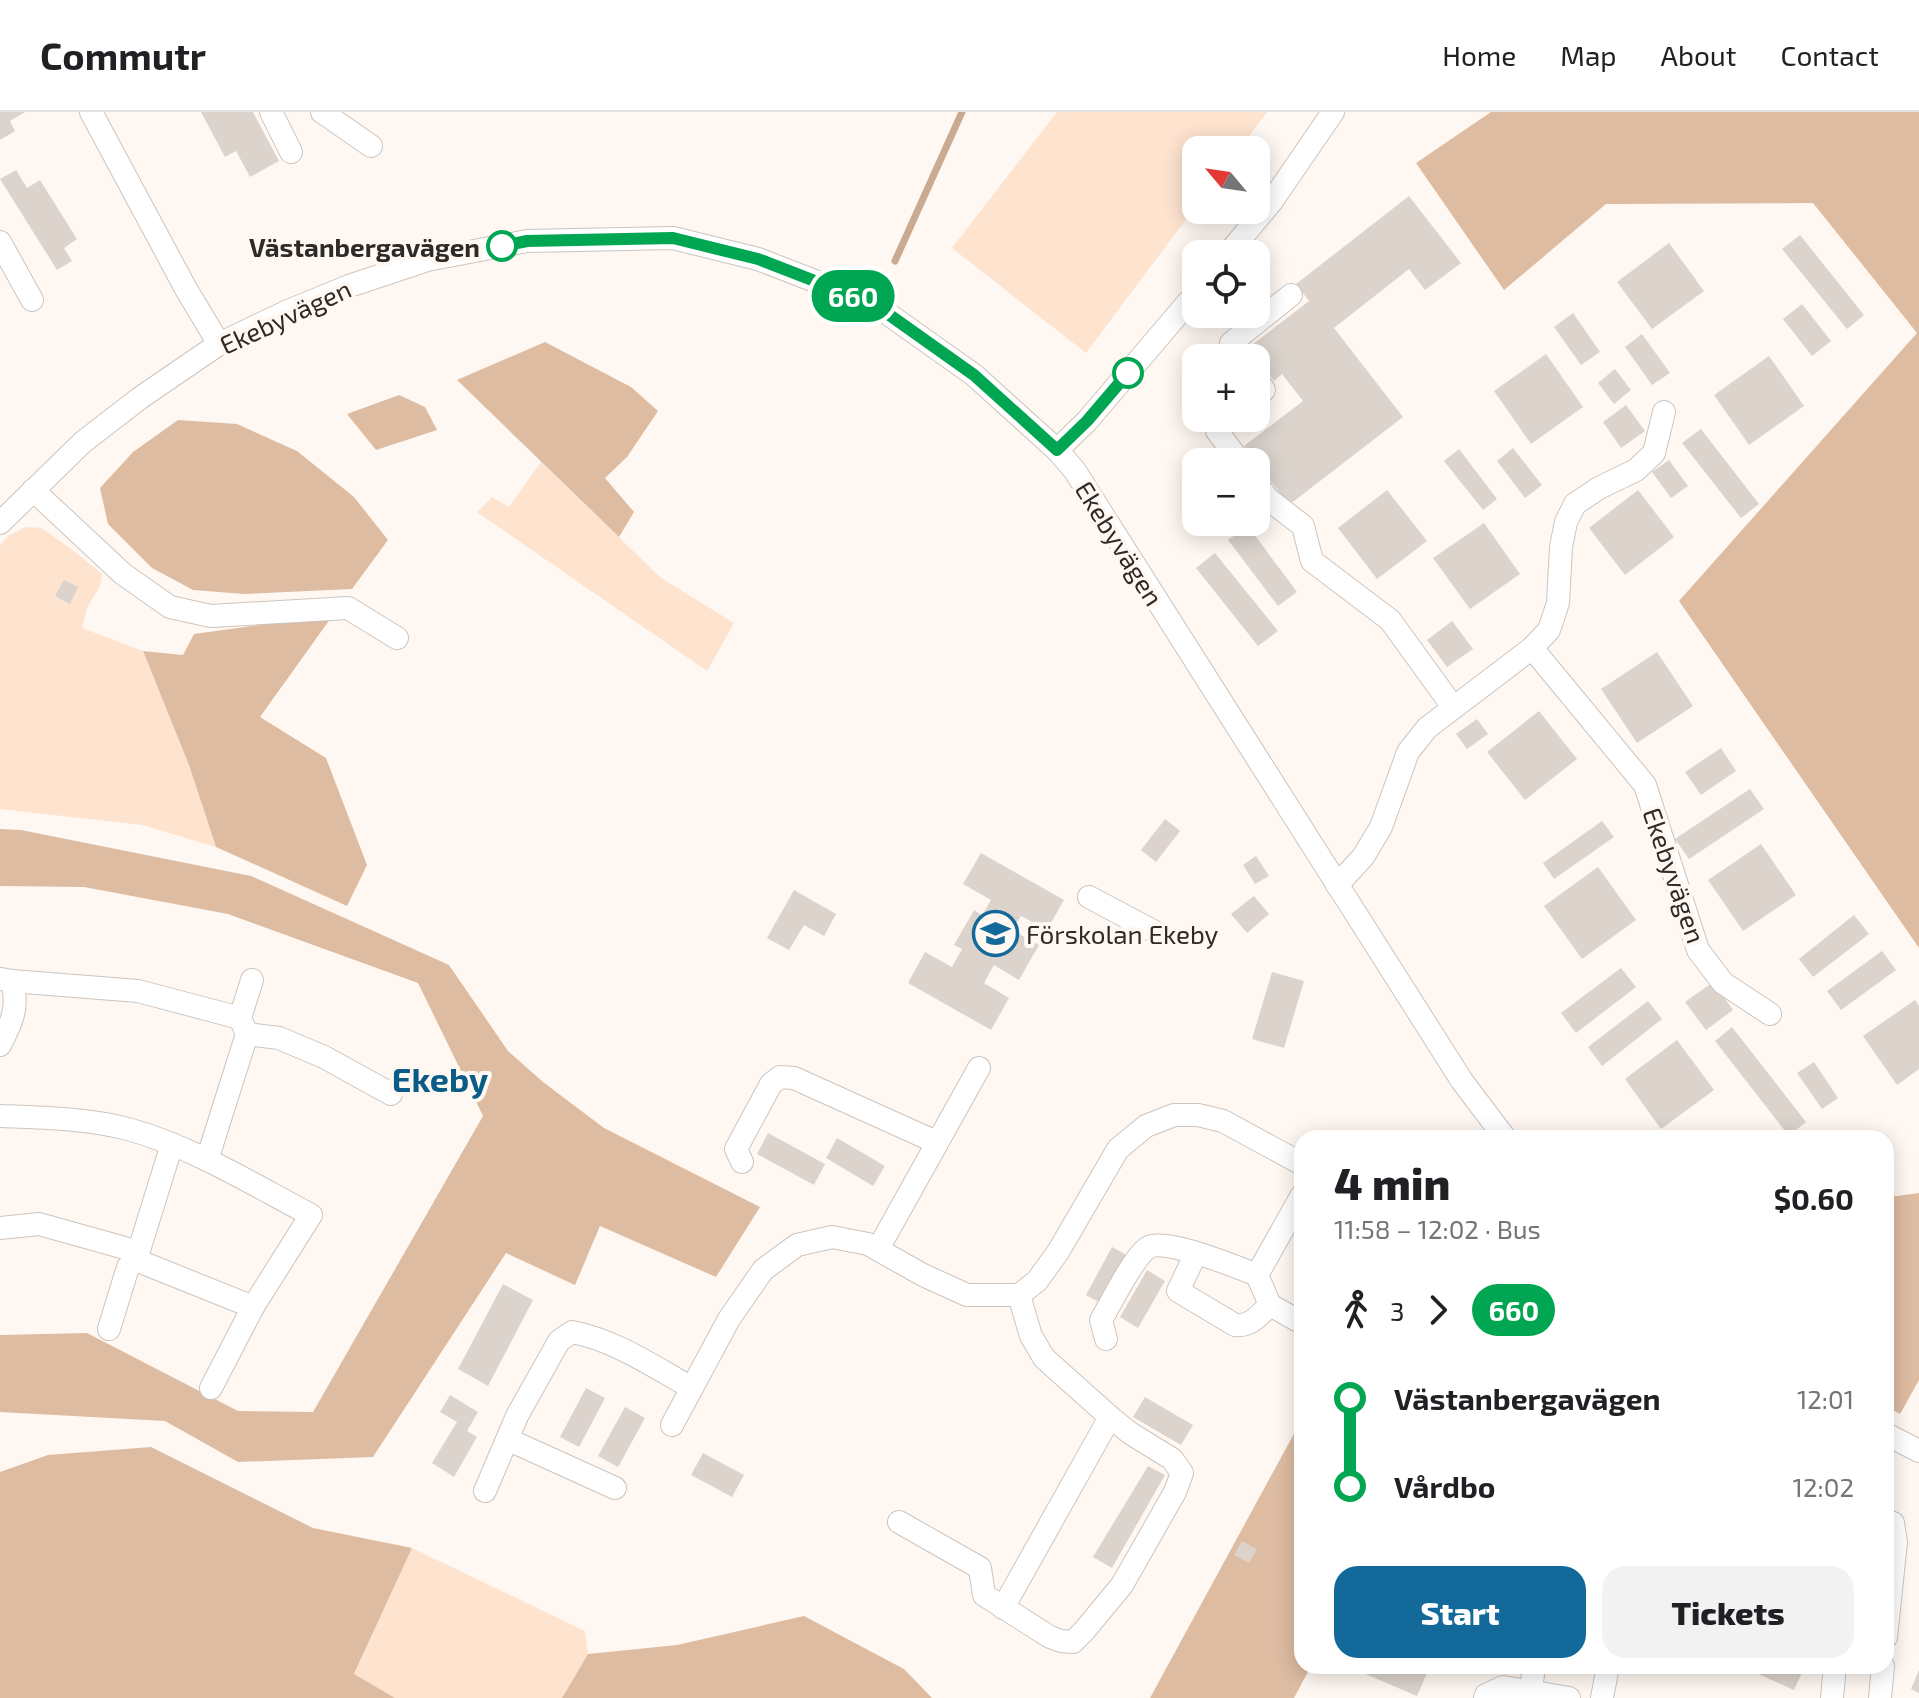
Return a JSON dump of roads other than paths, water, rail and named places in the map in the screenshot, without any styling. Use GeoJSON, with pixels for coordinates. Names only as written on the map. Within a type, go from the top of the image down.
{"type":"FeatureCollection","features":[{"type":"Feature","properties":{"kind":"street"},"geometry":{"type":"LineString","coordinates":[[91,112],[219,344]]}},
{"type":"Feature","properties":{"kind":"street"},"geometry":{"type":"LineString","coordinates":[[271,112],[291,152]]}},
{"type":"Feature","properties":{"kind":"street"},"geometry":{"type":"LineString","coordinates":[[322,112],[371,146]]}},
{"type":"Feature","properties":{"kind":"street"},"geometry":{"type":"LineString","coordinates":[[1240,240],[1272,201],[1333,112]]}},
{"type":"Feature","properties":{"kind":"street","name":"Ekebyvägen"},"geometry":{"type":"LineString","coordinates":[[0,523],[83,442],[219,344],[349,286],[427,260],[527,241],[673,238],[758,259],[874,304],[974,375],[1057,450],[1075,471],[1462,1081],[1499,1130]]}},
{"type":"Feature","properties":{"kind":"street"},"geometry":{"type":"LineString","coordinates":[[0,242],[32,300]]}},
{"type":"Feature","properties":{"kind":"street"},"geometry":{"type":"LineString","coordinates":[[1232,344],[1291,295]]}},
{"type":"Feature","properties":{"kind":"street"},"geometry":{"type":"LineString","coordinates":[[1057,450],[1087,421],[1182,309]]}},
{"type":"Feature","properties":{"kind":"street"},"geometry":{"type":"LineString","coordinates":[[1337,885],[1363,857],[1381,827],[1408,752],[1427,728],[1532,648],[1549,630],[1558,603],[1561,547],[1566,522],[1575,504],[1636,470],[1654,453],[1664,412]]}},
{"type":"Feature","properties":{"kind":"street"},"geometry":{"type":"LineString","coordinates":[[33,490],[123,574],[170,607],[211,616],[348,608],[397,638]]}},
{"type":"Feature","properties":{"kind":"street"},"geometry":{"type":"LineString","coordinates":[[1270,501],[1303,526],[1312,561],[1390,620],[1453,707]]}},
{"type":"Feature","properties":{"kind":"street","name":"Ekebyvägen"},"geometry":{"type":"LineString","coordinates":[[1532,648],[1645,785],[1698,950],[1723,983],[1770,1014]]}},
{"type":"Feature","properties":{"kind":"street"},"geometry":{"type":"LineString","coordinates":[[1089,897],[1153,931]]}},
{"type":"Feature","properties":{"kind":"street"},"geometry":{"type":"LineString","coordinates":[[6,980],[138,991],[279,1038],[324,1057],[391,1094]]}},
{"type":"Feature","properties":{"kind":"street"},"geometry":{"type":"LineString","coordinates":[[0,1045],[14,1014],[17,998],[6,980]]}},
{"type":"Feature","properties":{"kind":"street"},"geometry":{"type":"LineString","coordinates":[[207,1160],[244,1026],[252,980]]}},
{"type":"Feature","properties":{"kind":"street"},"geometry":{"type":"LineString","coordinates":[[878,1249],[979,1068]]}},
{"type":"Feature","properties":{"kind":"street"},"geometry":{"type":"LineString","coordinates":[[742,1162],[736,1149],[771,1084],[780,1077],[794,1078],[936,1142]]}},
{"type":"Feature","properties":{"kind":"street"},"geometry":{"type":"LineString","coordinates":[[672,1425],[729,1319],[763,1270],[797,1245],[832,1237],[868,1244],[967,1295],[1019,1295],[1037,1281],[1058,1252],[1118,1149],[1146,1126],[1174,1115],[1198,1115],[1223,1121],[1294,1160]]}},
{"type":"Feature","properties":{"kind":"street"},"geometry":{"type":"LineString","coordinates":[[0,1116],[74,1119],[128,1129],[207,1160],[311,1215],[253,1307],[211,1388]]}},
{"type":"Feature","properties":{"kind":"street"},"geometry":{"type":"LineString","coordinates":[[109,1329],[128,1267],[138,1256],[172,1144]]}},
{"type":"Feature","properties":{"kind":"street"},"geometry":{"type":"LineString","coordinates":[[1257,1275],[1294,1209]]}},
{"type":"Feature","properties":{"kind":"street"},"geometry":{"type":"LineString","coordinates":[[0,1228],[39,1224],[138,1256],[253,1307]]}},
{"type":"Feature","properties":{"kind":"street"},"geometry":{"type":"LineString","coordinates":[[1106,1339],[1101,1320],[1136,1259],[1149,1247],[1160,1244],[1257,1275],[1270,1305],[1294,1318]]}},
{"type":"Feature","properties":{"kind":"street"},"geometry":{"type":"LineString","coordinates":[[1196,1253],[1178,1291],[1235,1325],[1253,1322],[1270,1305]]}},
{"type":"Feature","properties":{"kind":"street"},"geometry":{"type":"LineString","coordinates":[[899,1522],[980,1568],[984,1595],[1050,1637],[1073,1642],[1122,1585],[1175,1492],[1182,1473],[1172,1459],[1130,1433],[1044,1358],[1031,1336],[1019,1295]]}},
{"type":"Feature","properties":{"kind":"street"},"geometry":{"type":"LineString","coordinates":[[485,1491],[517,1416],[559,1341],[572,1332],[587,1335],[630,1354],[692,1388]]}},
{"type":"Feature","properties":{"kind":"street"},"geometry":{"type":"LineString","coordinates":[[1003,1608],[1110,1417]]}},
{"type":"Feature","properties":{"kind":"street"},"geometry":{"type":"LineString","coordinates":[[1894,1438],[1919,1451]]}},
{"type":"Feature","properties":{"kind":"street"},"geometry":{"type":"LineString","coordinates":[[509,1440],[615,1488]]}},
{"type":"Feature","properties":{"kind":"street"},"geometry":{"type":"LineString","coordinates":[[1894,1529],[1894,1561]]}},
{"type":"Feature","properties":{"kind":"street"},"geometry":{"type":"LineString","coordinates":[[1531,1691],[1533,1674]]}},
{"type":"Feature","properties":{"kind":"street"},"geometry":{"type":"LineString","coordinates":[[1602,1698],[1606,1674]]}},
{"type":"Feature","properties":{"kind":"street"},"geometry":{"type":"LineString","coordinates":[[1832,1698],[1834,1674]]}},
{"type":"Feature","properties":{"kind":"street"},"geometry":{"type":"LineString","coordinates":[[1880,1698],[1882,1674]]}},
{"type":"Feature","properties":{"kind":"street"},"geometry":{"type":"LineString","coordinates":[[1485,1698],[1503,1687],[1569,1698]]}},
{"type":"Feature","properties":{"kind":"waterway"},"geometry":{"type":"LineString","coordinates":[[895,261],[962,112]]}},
{"type":"Feature","properties":{"kind":"place","name":"Västanbergavägen"},"geometry":{"type":"Point","coordinates":[502,246]}},
{"type":"Feature","properties":{"kind":"place","name":"Förskolan Ekeby"},"geometry":{"type":"Point","coordinates":[995,933]}},
{"type":"Feature","properties":{"kind":"district","name":"Ekeby"},"geometry":{"type":"Point","coordinates":[440,1078]}}]}
